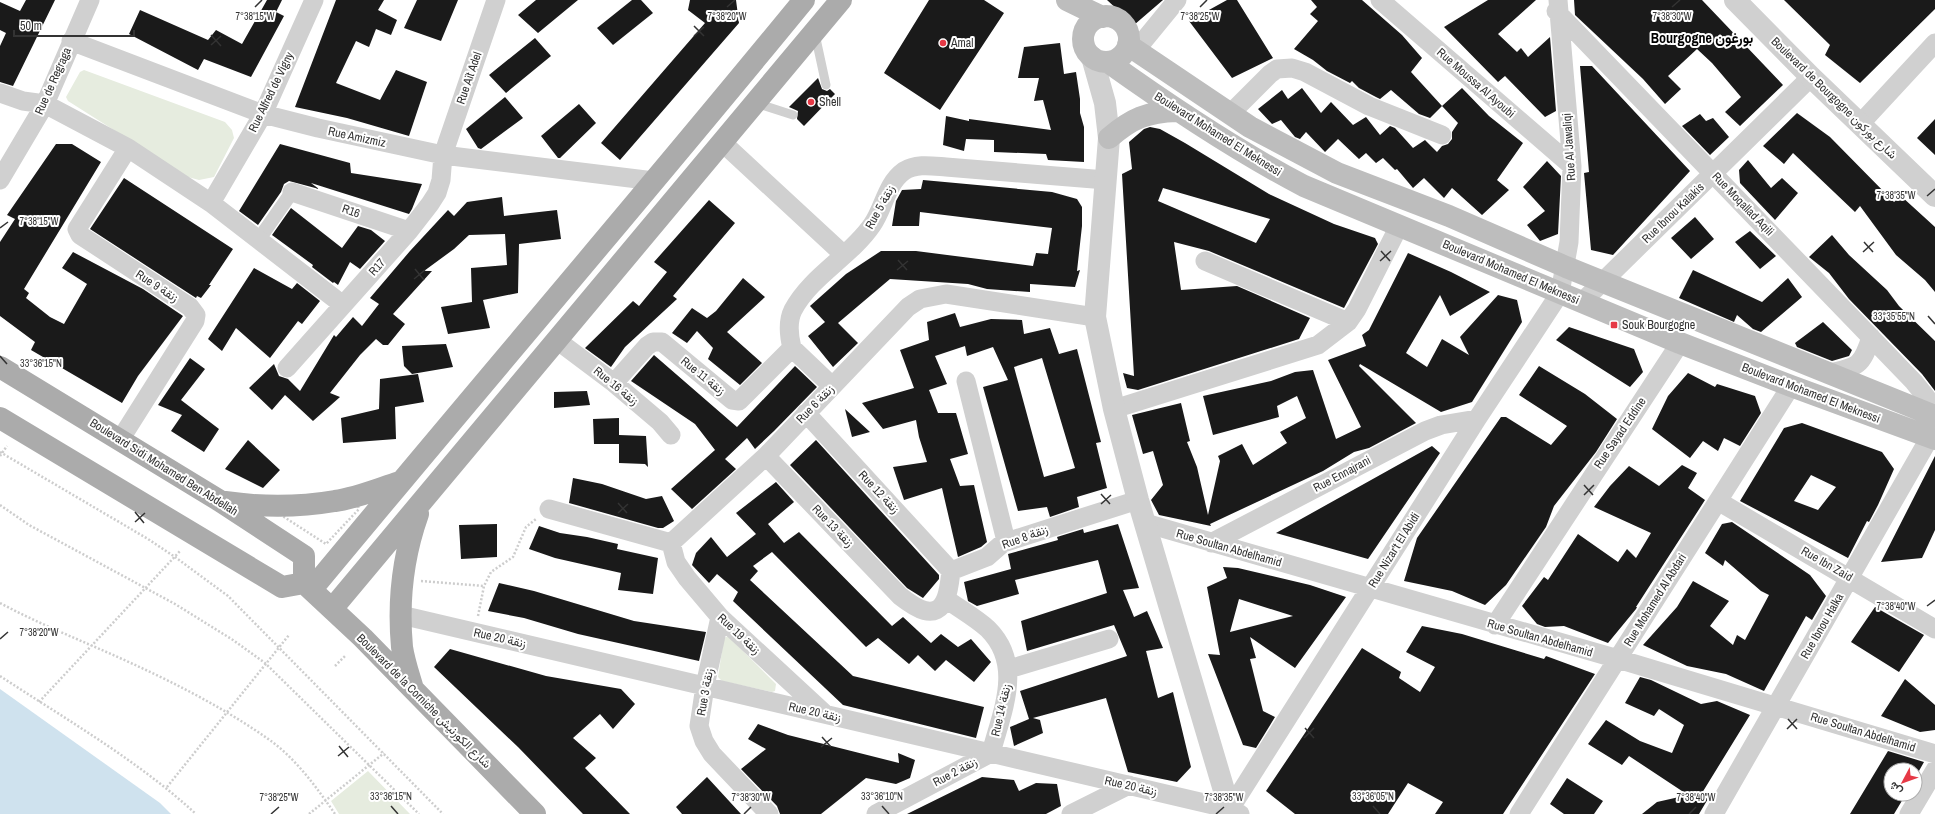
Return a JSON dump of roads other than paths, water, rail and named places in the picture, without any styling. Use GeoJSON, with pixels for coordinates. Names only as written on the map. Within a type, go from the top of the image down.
{"type":"FeatureCollection","features":[{"type":"Feature","properties":{"kind":"main road"},"geometry":{"type":"LineString","coordinates":[[0,418],[282,587],[308,586],[400,482],[654,181],[804,0]]}},
{"type":"Feature","properties":{"kind":"main road"},"geometry":{"type":"LineString","coordinates":[[332,609],[558,341],[841,0]]}},
{"type":"Feature","properties":{"kind":"main road"},"geometry":{"type":"LineString","coordinates":[[1065,0],[1102,17]]}},
{"type":"Feature","properties":{"kind":"main road"},"geometry":{"type":"LineString","coordinates":[[1065,0],[1084,34],[1085,46],[1101,60],[1117,60],[1132,48],[1126,28],[1120,21],[1111,17],[1102,17],[1094,20],[1087,26],[1084,34]]}},
{"type":"Feature","properties":{"kind":"main road","name":"Boulevard Mohamed El Meknessi"},"geometry":{"type":"LineString","coordinates":[[1132,48],[1230,114],[1289,149],[1337,173],[1441,213],[1566,267],[1935,415]]}},
{"type":"Feature","properties":{"kind":"main road","name":"Boulevard Mohamed El Meknessi"},"geometry":{"type":"LineString","coordinates":[[1101,60],[1177,111],[1262,163],[1298,183],[1399,226],[1533,280],[1560,293],[1680,343],[1791,386],[1933,433]]}},
{"type":"Feature","properties":{"kind":"main road"},"geometry":{"type":"LineString","coordinates":[[1109,138],[1132,120],[1161,111],[1177,111]]}},
{"type":"Feature","properties":{"kind":"main road","name":"Boulevard Sidi Mohamed Ben Abdellah"},"geometry":{"type":"LineString","coordinates":[[0,367],[220,501],[304,556],[308,586]]}},
{"type":"Feature","properties":{"kind":"main road"},"geometry":{"type":"LineString","coordinates":[[220,501],[249,505],[324,503],[360,495],[400,482]]}},
{"type":"Feature","properties":{"kind":"main road"},"geometry":{"type":"LineString","coordinates":[[413,690],[402,648],[401,615],[403,580],[410,538],[421,504]]}},
{"type":"Feature","properties":{"kind":"main road","name":"Boulevard de la Corniche شارع الكورنيش"},"geometry":{"type":"LineString","coordinates":[[308,586],[535,814]]}},
{"type":"Feature","properties":{"kind":"street","name":"Rue de Regraga"},"geometry":{"type":"LineString","coordinates":[[0,180],[45,104],[90,0]]}},
{"type":"Feature","properties":{"kind":"street","name":"Rue Alfred de Vigny"},"geometry":{"type":"LineString","coordinates":[[211,203],[263,114],[314,0]]}},
{"type":"Feature","properties":{"kind":"street","name":"Rue Aït Adel"},"geometry":{"type":"LineString","coordinates":[[443,155],[496,0]]}},
{"type":"Feature","properties":{"kind":"street"},"geometry":{"type":"LineString","coordinates":[[1132,48],[1177,0]]}},
{"type":"Feature","properties":{"kind":"street","name":"Rue Moussa Al Ayoubi"},"geometry":{"type":"LineString","coordinates":[[1380,0],[1572,166]]}},
{"type":"Feature","properties":{"kind":"street","name":"Rue Moqallad Aqili"},"geometry":{"type":"LineString","coordinates":[[1545,0],[1558,7],[1714,174],[1922,391],[1935,415]]}},
{"type":"Feature","properties":{"kind":"street","name":"Boulevard de Bourgogne شارع بوركون"},"geometry":{"type":"LineString","coordinates":[[1735,0],[1811,77],[1935,196]]}},
{"type":"Feature","properties":{"kind":"street","name":"Rue Al Jawaliqi"},"geometry":{"type":"LineString","coordinates":[[1558,7],[1572,166],[1572,211],[1566,267],[1560,293]]}},
{"type":"Feature","properties":{"kind":"street","name":"Rue Amizmiz"},"geometry":{"type":"LineString","coordinates":[[71,41],[263,114],[318,128],[443,155],[654,181]]}},
{"type":"Feature","properties":{"kind":"street"},"geometry":{"type":"LineString","coordinates":[[1860,124],[1935,43]]}},
{"type":"Feature","properties":{"kind":"street"},"geometry":{"type":"LineString","coordinates":[[1101,60],[1101,85],[1109,138],[1095,317],[1114,409],[1138,500],[1234,812]]}},
{"type":"Feature","properties":{"kind":"street"},"geometry":{"type":"LineString","coordinates":[[1230,114],[1270,74],[1277,69],[1292,68],[1306,72],[1369,106],[1442,135]]}},
{"type":"Feature","properties":{"kind":"street","name":"Rue Ibnou Kalakis"},"geometry":{"type":"LineString","coordinates":[[1582,302],[1714,174],[1811,77]]}},
{"type":"Feature","properties":{"kind":"street"},"geometry":{"type":"LineString","coordinates":[[0,93],[23,101],[45,104],[128,148],[211,203],[343,305]]}},
{"type":"Feature","properties":{"kind":"street"},"geometry":{"type":"LineString","coordinates":[[723,143],[844,255]]}},
{"type":"Feature","properties":{"kind":"street","name":"Rue 9 زنقة"},"geometry":{"type":"LineString","coordinates":[[120,440],[195,322],[196,315],[190,307],[80,235],[77,229],[128,148]]}},
{"type":"Feature","properties":{"kind":"street","name":"R17"},"geometry":{"type":"LineString","coordinates":[[287,368],[409,231],[437,193],[441,180],[443,155]]}},
{"type":"Feature","properties":{"kind":"street","name":"Rue 5 زنقة"},"geometry":{"type":"LineString","coordinates":[[792,348],[789,335],[790,318],[792,311],[801,297],[872,226],[889,189],[895,180],[910,168],[921,166],[940,167],[1106,180]]}},
{"type":"Feature","properties":{"kind":"street"},"geometry":{"type":"LineString","coordinates":[[259,239],[292,192]]}},
{"type":"Feature","properties":{"kind":"street","name":"R16"},"geometry":{"type":"LineString","coordinates":[[292,192],[409,231]]}},
{"type":"Feature","properties":{"kind":"street"},"geometry":{"type":"LineString","coordinates":[[1114,409],[1318,345],[1348,322],[1357,308],[1399,226]]}},
{"type":"Feature","properties":{"kind":"street"},"geometry":{"type":"LineString","coordinates":[[1205,261],[1348,322]]}},
{"type":"Feature","properties":{"kind":"street","name":"Rue Nizar't El Abidi"},"geometry":{"type":"LineString","coordinates":[[1234,812],[1369,589],[1477,419],[1560,293]]}},
{"type":"Feature","properties":{"kind":"street","name":"Rue 6 زنقة"},"geometry":{"type":"LineString","coordinates":[[671,543],[766,456],[908,307],[920,299],[946,294],[1095,317]]}},
{"type":"Feature","properties":{"kind":"street"},"geometry":{"type":"LineString","coordinates":[[1829,373],[1858,364],[1866,353],[1871,337]]}},
{"type":"Feature","properties":{"kind":"street","name":"Rue 16 زنقة"},"geometry":{"type":"LineString","coordinates":[[558,341],[660,422],[670,436]]}},
{"type":"Feature","properties":{"kind":"street","name":"Rue 11 زنقة"},"geometry":{"type":"LineString","coordinates":[[614,384],[647,346],[657,342],[662,342],[732,400],[739,401],[792,348]]}},
{"type":"Feature","properties":{"kind":"street","name":"Rue Sayad Eddine"},"geometry":{"type":"LineString","coordinates":[[1495,625],[1680,343]]}},
{"type":"Feature","properties":{"kind":"street"},"geometry":{"type":"LineString","coordinates":[[792,348],[832,386]]}},
{"type":"Feature","properties":{"kind":"street"},"geometry":{"type":"LineString","coordinates":[[966,381],[1006,542]]}},
{"type":"Feature","properties":{"kind":"street","name":"Rue Mohamed Al Abdari"},"geometry":{"type":"LineString","coordinates":[[1519,814],[1791,386]]}},
{"type":"Feature","properties":{"kind":"street","name":"Rue 12 زنقة"},"geometry":{"type":"LineString","coordinates":[[806,413],[951,571]]}},
{"type":"Feature","properties":{"kind":"street","name":"Rue Ennajrani"},"geometry":{"type":"LineString","coordinates":[[1211,543],[1425,431],[1441,425],[1477,419]]}},
{"type":"Feature","properties":{"kind":"street","name":"Rue Ibnou Halka"},"geometry":{"type":"LineString","coordinates":[[1714,814],[1933,433]]}},
{"type":"Feature","properties":{"kind":"street","name":"Rue 13 زنقة"},"geometry":{"type":"LineString","coordinates":[[766,456],[900,596],[918,609],[925,612],[939,608],[946,599]]}},
{"type":"Feature","properties":{"kind":"street","name":"Rue 8 زنقة"},"geometry":{"type":"LineString","coordinates":[[951,571],[986,557],[998,546],[1006,542],[1138,500]]}},
{"type":"Feature","properties":{"kind":"street","name":"Rue Ibn Zaid"},"geometry":{"type":"LineString","coordinates":[[1718,501],[1850,577],[1935,629]]}},
{"type":"Feature","properties":{"kind":"street"},"geometry":{"type":"LineString","coordinates":[[549,509],[671,543]]}},
{"type":"Feature","properties":{"kind":"street","name":"Rue Soultan Abdelhamid"},"geometry":{"type":"LineString","coordinates":[[1145,523],[1369,589],[1618,659],[1935,754]]}},
{"type":"Feature","properties":{"kind":"street","name":"Rue 19 زنقة"},"geometry":{"type":"LineString","coordinates":[[671,543],[676,562],[687,578],[720,617],[825,714]]}},
{"type":"Feature","properties":{"kind":"street"},"geometry":{"type":"LineString","coordinates":[[946,599],[951,571]]}},
{"type":"Feature","properties":{"kind":"street","name":"Rue 14 زنقة"},"geometry":{"type":"LineString","coordinates":[[946,599],[988,629],[1002,648],[1009,669],[1008,685],[991,753]]}},
{"type":"Feature","properties":{"kind":"street","name":"Rue 20 زنقة"},"geometry":{"type":"LineString","coordinates":[[401,615],[1130,785],[1234,812]]}},
{"type":"Feature","properties":{"kind":"street","name":"Rue 3 زنقة"},"geometry":{"type":"LineString","coordinates":[[720,617],[705,686],[699,726],[704,741],[712,754],[769,814]]}},
{"type":"Feature","properties":{"kind":"street"},"geometry":{"type":"LineString","coordinates":[[1009,669],[1109,639]]}},
{"type":"Feature","properties":{"kind":"street","name":"Rue 2 زنقة"},"geometry":{"type":"LineString","coordinates":[[876,814],[991,753]]}},
{"type":"Feature","properties":{"kind":"street"},"geometry":{"type":"LineString","coordinates":[[1909,814],[1935,770]]}},
{"type":"Feature","properties":{"kind":"street"},"geometry":{"type":"LineString","coordinates":[[1071,814],[1130,785]]}},
{"type":"Feature","properties":{"kind":"lane"},"geometry":{"type":"LineString","coordinates":[[815,33],[826,85]]}},
{"type":"Feature","properties":{"kind":"lane"},"geometry":{"type":"LineString","coordinates":[[756,103],[793,115]]}},
{"type":"Feature","properties":{"kind":"water"},"geometry":{"type":"Polygon","coordinates":[[[0,689],[160,803],[171,814],[0,814],[0,689]]]}},
{"type":"Feature","properties":{"kind":"place","name":"Amal"},"geometry":{"type":"Point","coordinates":[943,43]}},
{"type":"Feature","properties":{"kind":"place","name":"Shell"},"geometry":{"type":"Point","coordinates":[811,102]}},
{"type":"Feature","properties":{"kind":"place","name":"Souk Bourgogne"},"geometry":{"type":"Point","coordinates":[1614,325]}},
{"type":"Feature","properties":{"kind":"district","name":"Bourgogne بورغون"},"geometry":{"type":"Point","coordinates":[1702,38]}}]}
